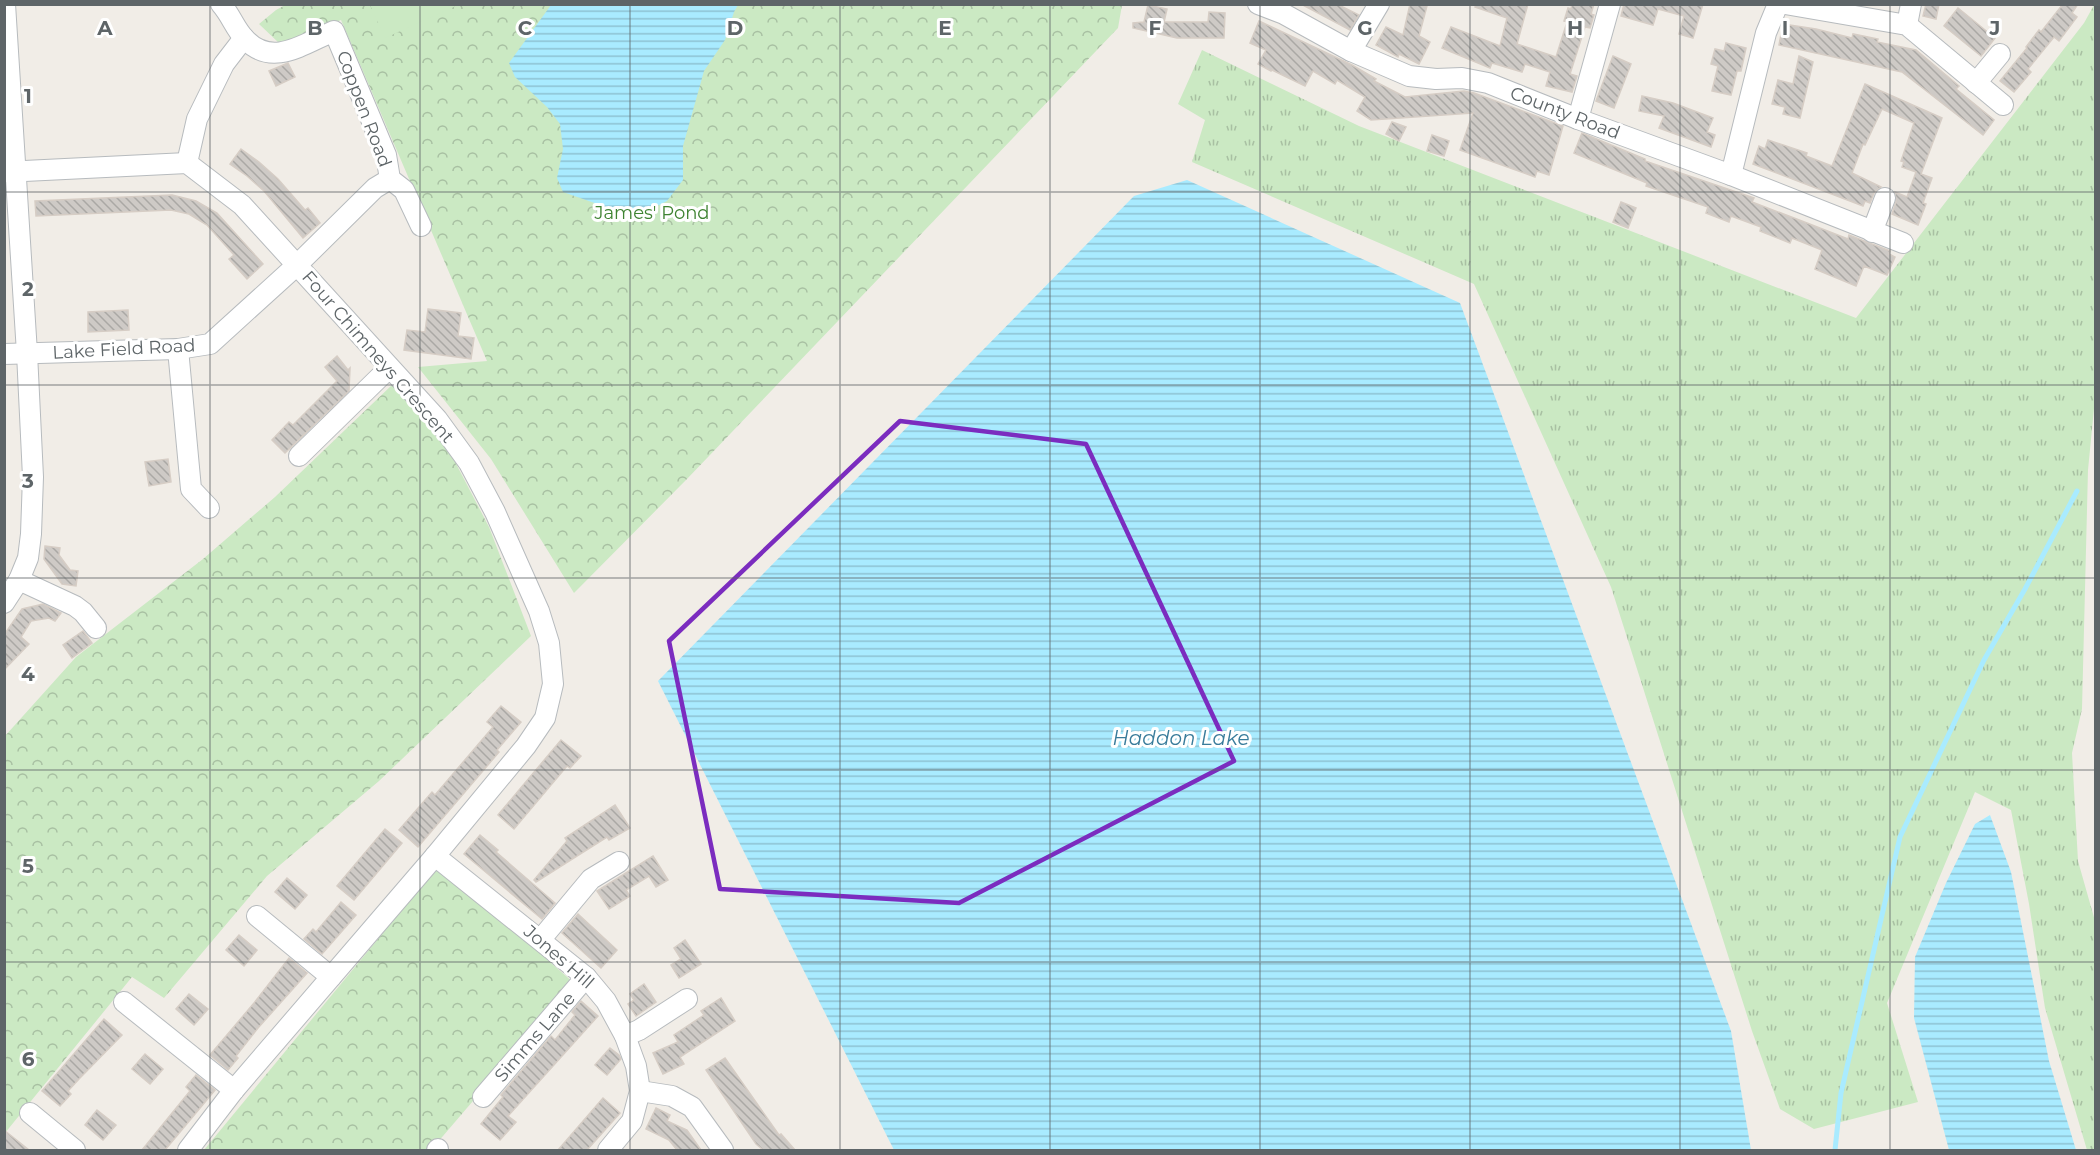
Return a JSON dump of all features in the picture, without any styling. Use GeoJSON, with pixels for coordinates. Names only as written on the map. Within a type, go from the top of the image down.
{"type":"FeatureCollection","features":[{"type":"Feature","properties":{"kind":"street"},"geometry":{"type":"LineString","coordinates":[[4,603],[19,580],[28,558],[33,477],[27,353],[10,171],[5,4]]}},
{"type":"Feature","properties":{"kind":"street","name":"Coppen Road"},"geometry":{"type":"LineString","coordinates":[[221,4],[230,13],[244,38],[262,53],[278,54],[334,32],[386,155],[390,179],[404,190],[422,226]]}},
{"type":"Feature","properties":{"kind":"street","name":"County Road"},"geometry":{"type":"LineString","coordinates":[[1258,4],[1284,14],[1351,51],[1409,76],[1436,79],[1462,78],[1488,83],[1903,243]]}},
{"type":"Feature","properties":{"kind":"street"},"geometry":{"type":"LineString","coordinates":[[1351,51],[1379,4]]}},
{"type":"Feature","properties":{"kind":"street"},"geometry":{"type":"LineString","coordinates":[[1578,119],[1610,4]]}},
{"type":"Feature","properties":{"kind":"street"},"geometry":{"type":"LineString","coordinates":[[1731,175],[1766,33],[1778,4]]}},
{"type":"Feature","properties":{"kind":"street"},"geometry":{"type":"LineString","coordinates":[[1785,4],[1907,25],[2002,105]]}},
{"type":"Feature","properties":{"kind":"street"},"geometry":{"type":"LineString","coordinates":[[1907,25],[1911,4]]}},
{"type":"Feature","properties":{"kind":"street"},"geometry":{"type":"LineString","coordinates":[[10,171],[187,163],[196,119],[224,64],[244,38]]}},
{"type":"Feature","properties":{"kind":"street"},"geometry":{"type":"LineString","coordinates":[[1977,83],[2000,54]]}},
{"type":"Feature","properties":{"kind":"street","name":"Four Chimneys Crescent"},"geometry":{"type":"LineString","coordinates":[[187,163],[242,205],[388,368],[437,419],[469,463],[495,512],[539,611],[549,643],[553,684],[544,718],[526,746],[435,856],[234,1090],[188,1150]]}},
{"type":"Feature","properties":{"kind":"street","name":"Coppen Road"},"geometry":{"type":"LineString","coordinates":[[297,265],[375,188],[390,179]]}},
{"type":"Feature","properties":{"kind":"street"},"geometry":{"type":"LineString","coordinates":[[1872,232],[1885,198]]}},
{"type":"Feature","properties":{"kind":"street","name":"Lake Field Road"},"geometry":{"type":"LineString","coordinates":[[4,354],[178,350],[210,344],[297,265]]}},
{"type":"Feature","properties":{"kind":"street"},"geometry":{"type":"LineString","coordinates":[[178,350],[191,489],[208,508]]}},
{"type":"Feature","properties":{"kind":"street"},"geometry":{"type":"LineString","coordinates":[[299,456],[388,368]]}},
{"type":"Feature","properties":{"kind":"street"},"geometry":{"type":"LineString","coordinates":[[19,580],[75,606],[96,628]]}},
{"type":"Feature","properties":{"kind":"street","name":"Jones Hill"},"geometry":{"type":"LineString","coordinates":[[435,856],[586,977],[606,1001],[625,1036],[636,1066],[640,1091],[632,1120],[608,1150]]}},
{"type":"Feature","properties":{"kind":"street"},"geometry":{"type":"LineString","coordinates":[[541,939],[591,879],[619,862]]}},
{"type":"Feature","properties":{"kind":"street"},"geometry":{"type":"LineString","coordinates":[[258,915],[331,977]]}},
{"type":"Feature","properties":{"kind":"street","name":"Simms Lane"},"geometry":{"type":"LineString","coordinates":[[483,1097],[586,977]]}},
{"type":"Feature","properties":{"kind":"street"},"geometry":{"type":"LineString","coordinates":[[625,1036],[639,1030],[687,999]]}},
{"type":"Feature","properties":{"kind":"street"},"geometry":{"type":"LineString","coordinates":[[124,1002],[234,1090]]}},
{"type":"Feature","properties":{"kind":"street"},"geometry":{"type":"LineString","coordinates":[[640,1091],[672,1096],[692,1107],[723,1150]]}},
{"type":"Feature","properties":{"kind":"street"},"geometry":{"type":"LineString","coordinates":[[30,1113],[70,1145]]}},
{"type":"Feature","properties":{"kind":"highlighted area"},"geometry":{"type":"Polygon","coordinates":[[[900,421],[1086,444],[1234,761],[959,903],[720,889],[669,641],[900,421]]]}},
{"type":"Feature","properties":{"kind":"green space","name":"James' Pond"},"geometry":{"type":"Polygon","coordinates":[[[287,4],[1122,5],[1118,28],[686,480],[574,593],[491,459],[418,367],[487,361],[341,20],[280,44],[259,24],[287,4]]]}},
{"type":"Feature","properties":{"kind":"green space"},"geometry":{"type":"Polygon","coordinates":[[[370,5],[458,5],[385,38],[370,5]]]}},
{"type":"Feature","properties":{"kind":"green space"},"geometry":{"type":"Polygon","coordinates":[[[2094,5],[2096,388],[2088,470],[2082,709],[2072,753],[2078,861],[2095,921],[2095,1150],[2087,1150],[2045,1008],[2029,904],[2011,810],[1975,792],[1887,1003],[1918,1102],[1814,1129],[1780,1109],[1752,1031],[1611,587],[1474,284],[1192,162],[1205,120],[1178,104],[1202,50],[1359,126],[1856,318],[2084,23],[2094,5]]]}},
{"type":"Feature","properties":{"kind":"green space"},"geometry":{"type":"Polygon","coordinates":[[[393,384],[452,456],[489,527],[531,636],[379,781],[267,876],[164,998],[132,977],[5,1133],[5,736],[76,657],[203,559],[275,497],[393,384]]]}},
{"type":"Feature","properties":{"kind":"green space"},"geometry":{"type":"Polygon","coordinates":[[[439,865],[574,983],[431,1150],[204,1150],[439,865]]]}},
{"type":"Feature","properties":{"kind":"water","name":"James' Pond"},"geometry":{"type":"Polygon","coordinates":[[[551,5],[738,5],[725,40],[704,71],[683,146],[683,180],[667,201],[643,213],[606,207],[563,192],[557,178],[563,149],[560,124],[547,107],[515,77],[509,63],[551,5]]]}},
{"type":"Feature","properties":{"kind":"water","name":"Haddon Lake"},"geometry":{"type":"Polygon","coordinates":[[[1187,180],[1460,303],[1731,1031],[1751,1150],[894,1150],[658,681],[1134,196],[1187,180]]]}},
{"type":"Feature","properties":{"kind":"water"},"geometry":{"type":"Polygon","coordinates":[[[1990,815],[2011,872],[2049,1061],[2076,1150],[1949,1150],[1914,1018],[1915,957],[1946,883],[1975,824],[1990,815]]]}},
{"type":"Feature","properties":{"kind":"building"},"geometry":{"type":"Polygon","coordinates":[[[1301,4],[1337,4],[1359,15],[1350,30],[1301,4]]]}},
{"type":"Feature","properties":{"kind":"building"},"geometry":{"type":"Polygon","coordinates":[[[1410,4],[1427,6],[1419,36],[1430,42],[1419,64],[1399,54],[1398,57],[1376,45],[1386,27],[1403,35],[1410,4]]]}},
{"type":"Feature","properties":{"kind":"building"},"geometry":{"type":"Polygon","coordinates":[[[1476,4],[1528,4],[1517,44],[1556,57],[1567,22],[1564,21],[1568,8],[1571,9],[1572,4],[1594,4],[1591,14],[1594,15],[1590,28],[1585,27],[1570,74],[1577,76],[1572,92],[1546,86],[1550,72],[1525,64],[1522,72],[1492,63],[1490,68],[1442,48],[1451,27],[1500,46],[1507,18],[1475,7],[1476,4]]]}},
{"type":"Feature","properties":{"kind":"building"},"geometry":{"type":"Polygon","coordinates":[[[1624,4],[1703,4],[1693,38],[1679,34],[1684,16],[1658,9],[1653,25],[1621,16],[1624,4]]]}},
{"type":"Feature","properties":{"kind":"building"},"geometry":{"type":"Polygon","coordinates":[[[1926,4],[1939,4],[1936,19],[1923,16],[1926,4]]]}},
{"type":"Feature","properties":{"kind":"building"},"geometry":{"type":"Polygon","coordinates":[[[2063,4],[2078,4],[2072,13],[2077,17],[2059,41],[2054,37],[2028,69],[2031,72],[2014,92],[2000,81],[2039,30],[2041,32],[2063,4]]]}},
{"type":"Feature","properties":{"kind":"building"},"geometry":{"type":"Polygon","coordinates":[[[1148,5],[1167,9],[1164,22],[1208,22],[1209,12],[1225,13],[1224,38],[1177,38],[1133,28],[1133,23],[1144,22],[1148,5]]]}},
{"type":"Feature","properties":{"kind":"building"},"geometry":{"type":"Polygon","coordinates":[[[1958,8],[1995,38],[1981,56],[1944,26],[1958,8]]]}},
{"type":"Feature","properties":{"kind":"building"},"geometry":{"type":"Polygon","coordinates":[[[1259,21],[1352,65],[1376,79],[1374,81],[1405,97],[1464,91],[1563,126],[1549,175],[1537,171],[1535,177],[1460,150],[1473,113],[1371,120],[1357,111],[1365,97],[1337,80],[1335,84],[1313,71],[1305,86],[1271,71],[1258,64],[1266,50],[1250,43],[1259,21]]]}},
{"type":"Feature","properties":{"kind":"building"},"geometry":{"type":"Polygon","coordinates":[[[1783,24],[1852,38],[1853,34],[1878,39],[1877,42],[1916,50],[1959,86],[1956,89],[1994,120],[1983,135],[1902,72],[1779,45],[1783,24]]]}},
{"type":"Feature","properties":{"kind":"building"},"geometry":{"type":"Polygon","coordinates":[[[1726,43],[1746,48],[1741,71],[1737,71],[1731,95],[1712,91],[1718,66],[1711,64],[1715,49],[1724,51],[1726,43]]]}},
{"type":"Feature","properties":{"kind":"building"},"geometry":{"type":"Polygon","coordinates":[[[1613,56],[1631,64],[1614,108],[1596,101],[1613,56]]]}},
{"type":"Feature","properties":{"kind":"building"},"geometry":{"type":"Polygon","coordinates":[[[1799,56],[1813,62],[1800,118],[1783,114],[1785,107],[1772,104],[1778,80],[1793,84],[1799,56]]]}},
{"type":"Feature","properties":{"kind":"building"},"geometry":{"type":"Polygon","coordinates":[[[288,63],[295,77],[276,86],[269,71],[288,63]]]}},
{"type":"Feature","properties":{"kind":"building"},"geometry":{"type":"Polygon","coordinates":[[[1865,84],[1942,118],[1921,174],[1932,178],[1918,225],[1892,214],[1896,202],[1895,192],[1907,197],[1916,172],[1902,167],[1904,162],[1901,161],[1914,123],[1882,109],[1865,145],[1863,144],[1852,173],[1881,187],[1874,193],[1870,203],[1865,201],[1863,206],[1753,164],[1759,146],[1765,149],[1768,140],[1807,153],[1806,156],[1832,166],[1865,84]]]}},
{"type":"Feature","properties":{"kind":"building"},"geometry":{"type":"Polygon","coordinates":[[[1642,96],[1673,103],[1713,118],[1707,132],[1715,135],[1711,147],[1659,128],[1664,116],[1639,111],[1642,96]]]}},
{"type":"Feature","properties":{"kind":"building"},"geometry":{"type":"Polygon","coordinates":[[[1392,122],[1406,127],[1399,141],[1386,134],[1392,122]]]}},
{"type":"Feature","properties":{"kind":"building"},"geometry":{"type":"Polygon","coordinates":[[[1582,133],[1645,159],[1645,161],[1754,198],[1752,202],[1848,239],[1849,235],[1890,251],[1889,254],[1895,257],[1887,275],[1864,266],[1856,286],[1815,269],[1822,250],[1792,238],[1790,243],[1760,231],[1761,227],[1731,216],[1729,222],[1706,213],[1708,207],[1646,186],[1647,183],[1574,153],[1582,133]]]}},
{"type":"Feature","properties":{"kind":"building"},"geometry":{"type":"Polygon","coordinates":[[[1432,135],[1449,141],[1444,156],[1427,151],[1432,135]]]}},
{"type":"Feature","properties":{"kind":"building"},"geometry":{"type":"Polygon","coordinates":[[[241,149],[278,179],[305,210],[308,208],[320,223],[303,238],[264,191],[230,164],[241,149]]]}},
{"type":"Feature","properties":{"kind":"building"},"geometry":{"type":"Polygon","coordinates":[[[172,195],[196,201],[217,213],[263,264],[247,279],[229,259],[234,255],[207,225],[189,214],[171,210],[36,216],[35,201],[172,195]]]}},
{"type":"Feature","properties":{"kind":"building"},"geometry":{"type":"Polygon","coordinates":[[[1621,202],[1636,208],[1628,228],[1613,222],[1621,202]]]}},
{"type":"Feature","properties":{"kind":"building"},"geometry":{"type":"Polygon","coordinates":[[[428,309],[461,313],[458,336],[474,338],[471,359],[404,350],[407,330],[425,332],[428,309]]]}},
{"type":"Feature","properties":{"kind":"building"},"geometry":{"type":"Polygon","coordinates":[[[128,310],[129,330],[88,332],[88,312],[128,310]]]}},
{"type":"Feature","properties":{"kind":"building"},"geometry":{"type":"Polygon","coordinates":[[[337,356],[348,370],[350,368],[349,391],[285,453],[272,440],[289,422],[293,425],[337,381],[325,367],[337,356]]]}},
{"type":"Feature","properties":{"kind":"building"},"geometry":{"type":"Polygon","coordinates":[[[168,459],[171,482],[149,486],[145,462],[168,459]]]}},
{"type":"Feature","properties":{"kind":"building"},"geometry":{"type":"Polygon","coordinates":[[[45,546],[60,548],[59,555],[70,570],[78,571],[76,586],[62,584],[44,559],[45,546]]]}},
{"type":"Feature","properties":{"kind":"building"},"geometry":{"type":"Polygon","coordinates":[[[43,604],[61,613],[55,621],[49,618],[31,621],[21,637],[29,644],[4,670],[4,635],[22,609],[43,604]]]}},
{"type":"Feature","properties":{"kind":"building"},"geometry":{"type":"Polygon","coordinates":[[[83,631],[92,643],[72,658],[63,645],[83,631]]]}},
{"type":"Feature","properties":{"kind":"building"},"geometry":{"type":"Polygon","coordinates":[[[501,706],[521,722],[497,750],[499,752],[418,847],[399,830],[432,792],[435,795],[493,727],[487,722],[501,706]]]}},
{"type":"Feature","properties":{"kind":"building"},"geometry":{"type":"Polygon","coordinates":[[[561,740],[581,756],[570,768],[567,766],[514,829],[498,815],[561,740]]]}},
{"type":"Feature","properties":{"kind":"building"},"geometry":{"type":"Polygon","coordinates":[[[615,805],[630,828],[609,840],[607,837],[536,882],[534,880],[567,841],[565,838],[615,805]]]}},
{"type":"Feature","properties":{"kind":"building"},"geometry":{"type":"Polygon","coordinates":[[[385,829],[402,843],[354,900],[337,886],[385,829]]]}},
{"type":"Feature","properties":{"kind":"building"},"geometry":{"type":"Polygon","coordinates":[[[480,835],[498,850],[496,852],[555,903],[542,919],[464,854],[480,835]]]}},
{"type":"Feature","properties":{"kind":"building"},"geometry":{"type":"Polygon","coordinates":[[[653,856],[668,880],[656,887],[649,876],[626,890],[630,896],[609,909],[597,891],[653,856]]]}},
{"type":"Feature","properties":{"kind":"building"},"geometry":{"type":"Polygon","coordinates":[[[287,878],[307,895],[295,909],[275,892],[287,878]]]}},
{"type":"Feature","properties":{"kind":"building"},"geometry":{"type":"Polygon","coordinates":[[[341,902],[356,915],[322,954],[304,939],[313,929],[316,932],[341,902]]]}},
{"type":"Feature","properties":{"kind":"building"},"geometry":{"type":"Polygon","coordinates":[[[578,914],[617,950],[601,968],[562,933],[578,914]]]}},
{"type":"Feature","properties":{"kind":"building"},"geometry":{"type":"Polygon","coordinates":[[[239,935],[257,950],[244,966],[226,950],[239,935]]]}},
{"type":"Feature","properties":{"kind":"building"},"geometry":{"type":"Polygon","coordinates":[[[685,940],[701,964],[679,978],[671,965],[681,959],[674,948],[685,940]]]}},
{"type":"Feature","properties":{"kind":"building"},"geometry":{"type":"Polygon","coordinates":[[[289,958],[307,973],[258,1028],[228,1070],[210,1055],[289,958]]]}},
{"type":"Feature","properties":{"kind":"building"},"geometry":{"type":"Polygon","coordinates":[[[644,984],[656,1002],[636,1016],[628,1004],[634,1000],[630,994],[644,984]]]}},
{"type":"Feature","properties":{"kind":"building"},"geometry":{"type":"Polygon","coordinates":[[[189,994],[208,1009],[194,1025],[176,1009],[189,994]]]}},
{"type":"Feature","properties":{"kind":"building"},"geometry":{"type":"Polygon","coordinates":[[[721,998],[735,1021],[680,1057],[684,1064],[663,1074],[653,1053],[678,1042],[674,1035],[704,1015],[701,1011],[721,998]]]}},
{"type":"Feature","properties":{"kind":"building"},"geometry":{"type":"Polygon","coordinates":[[[581,1001],[598,1016],[508,1116],[516,1122],[500,1140],[481,1124],[503,1097],[501,1095],[551,1036],[555,1040],[575,1015],[572,1012],[581,1001]]]}},
{"type":"Feature","properties":{"kind":"building"},"geometry":{"type":"Polygon","coordinates":[[[104,1019],[122,1035],[68,1091],[71,1094],[60,1106],[42,1091],[104,1019]]]}},
{"type":"Feature","properties":{"kind":"building"},"geometry":{"type":"Polygon","coordinates":[[[610,1048],[621,1059],[607,1075],[595,1065],[610,1048]]]}},
{"type":"Feature","properties":{"kind":"building"},"geometry":{"type":"Polygon","coordinates":[[[145,1054],[163,1069],[150,1084],[132,1069],[145,1054]]]}},
{"type":"Feature","properties":{"kind":"building"},"geometry":{"type":"Polygon","coordinates":[[[725,1058],[779,1135],[781,1134],[795,1150],[760,1150],[762,1149],[756,1144],[706,1070],[725,1058]]]}},
{"type":"Feature","properties":{"kind":"building"},"geometry":{"type":"Polygon","coordinates":[[[196,1075],[215,1090],[165,1150],[142,1150],[190,1091],[186,1087],[196,1075]]]}},
{"type":"Feature","properties":{"kind":"building"},"geometry":{"type":"Polygon","coordinates":[[[603,1098],[620,1113],[587,1150],[558,1150],[603,1098]]]}},
{"type":"Feature","properties":{"kind":"building"},"geometry":{"type":"Polygon","coordinates":[[[656,1108],[670,1115],[667,1121],[687,1130],[701,1150],[677,1150],[669,1140],[646,1129],[656,1108]]]}},
{"type":"Feature","properties":{"kind":"building"},"geometry":{"type":"Polygon","coordinates":[[[97,1110],[116,1125],[103,1140],[85,1125],[97,1110]]]}},
{"type":"Feature","properties":{"kind":"building"},"geometry":{"type":"Polygon","coordinates":[[[4,1130],[29,1150],[4,1150],[4,1130]]]}},
{"type":"Feature","properties":{"kind":"waterway"},"geometry":{"type":"LineString","coordinates":[[1835,1150],[1841,1093],[1900,837],[1984,660],[2077,491]]}}]}
